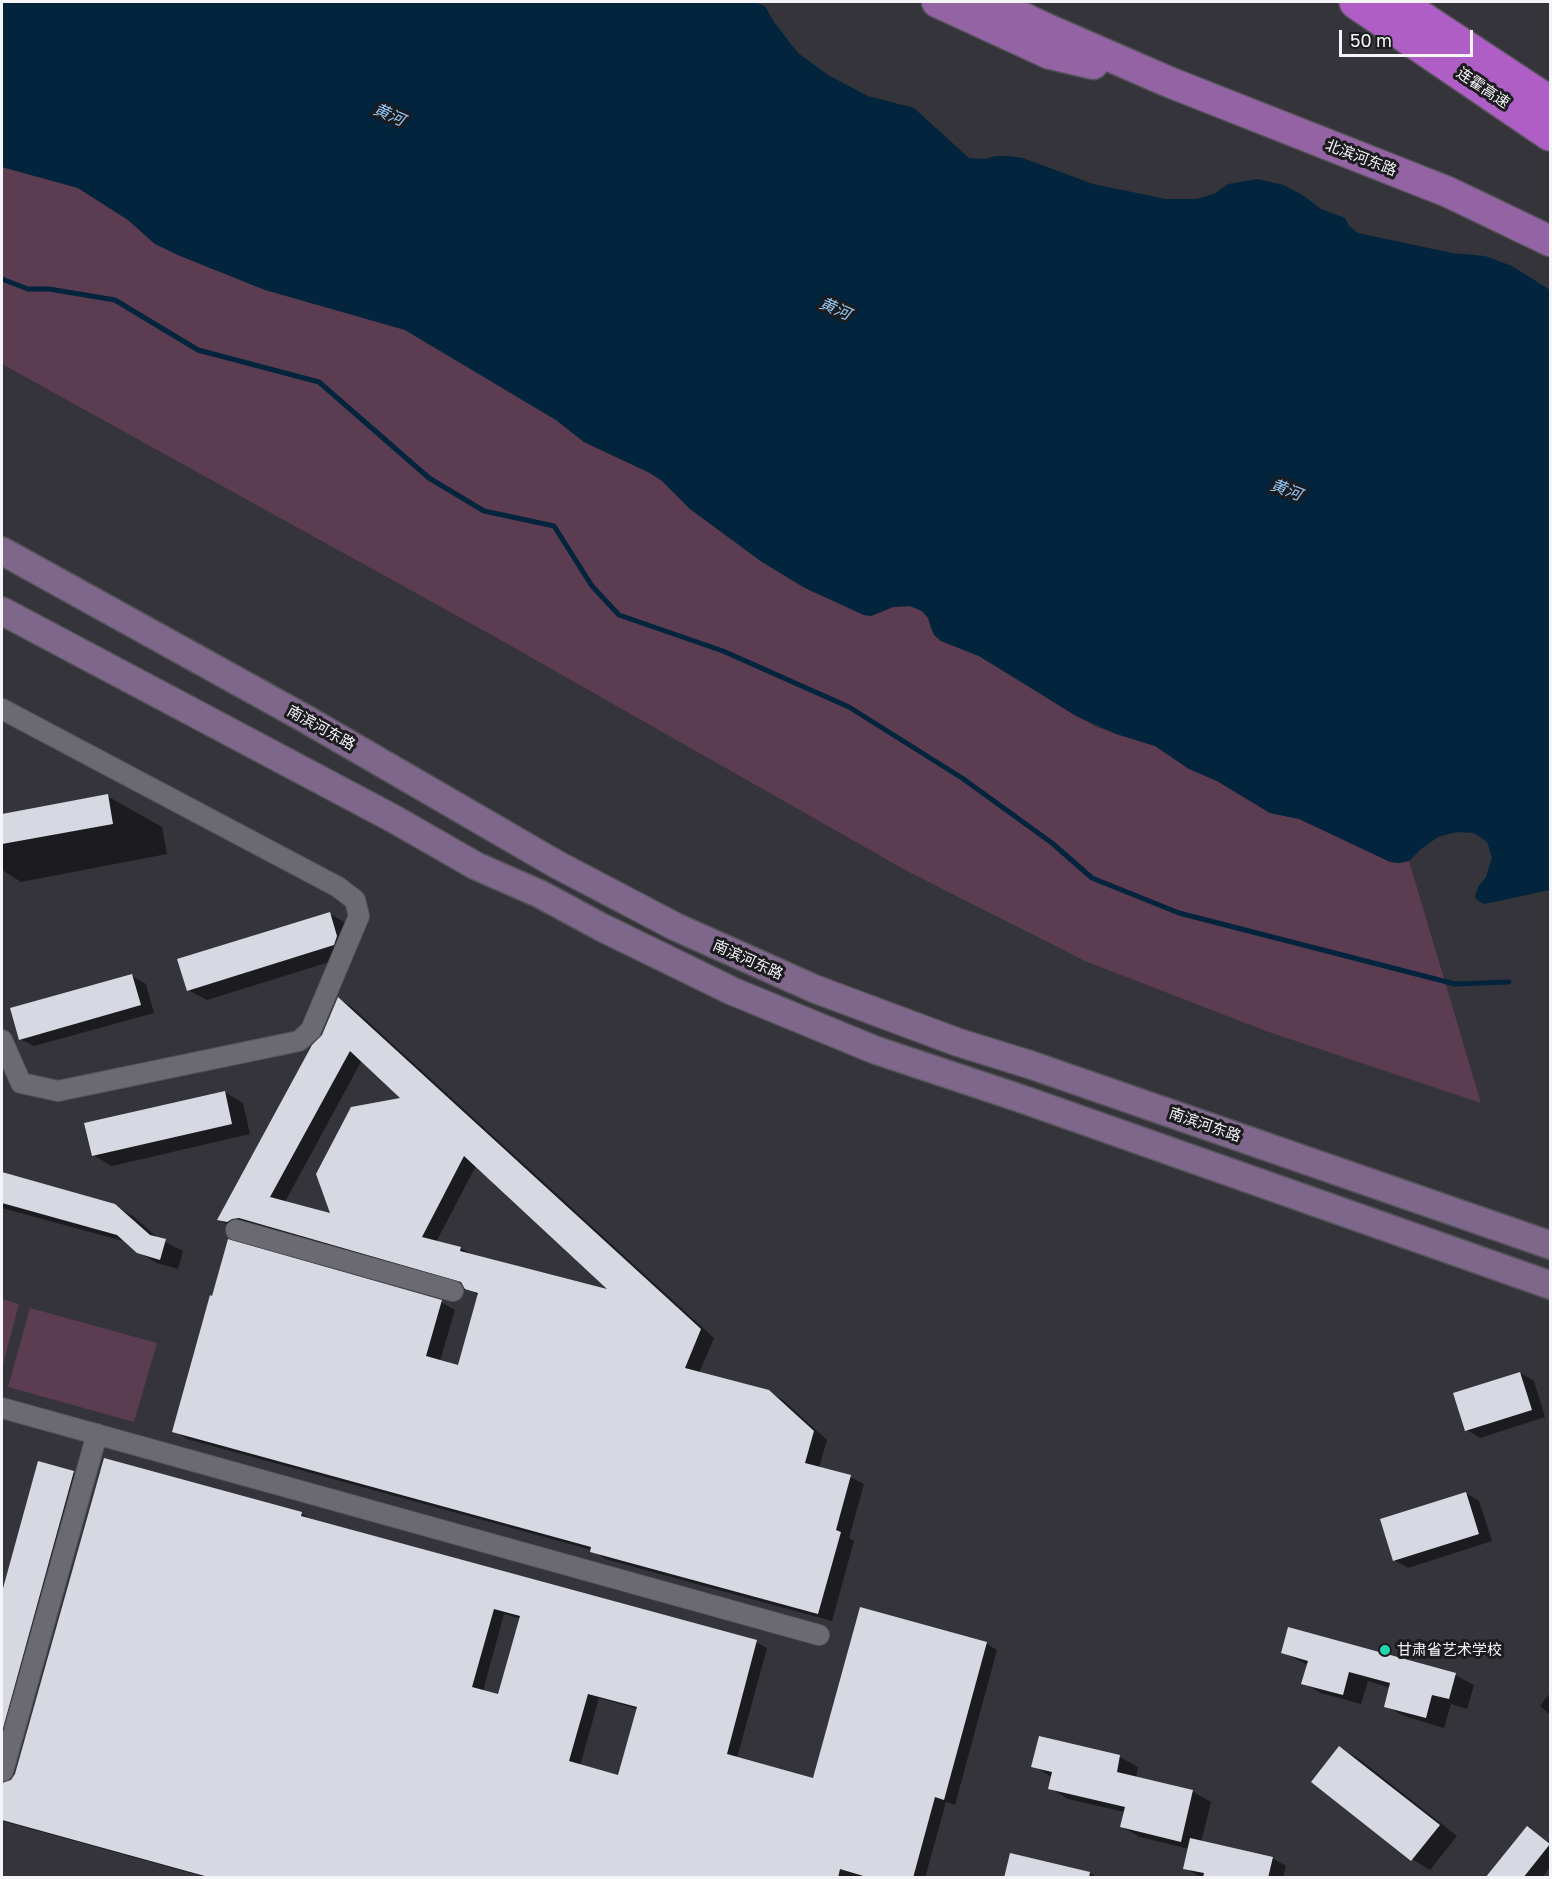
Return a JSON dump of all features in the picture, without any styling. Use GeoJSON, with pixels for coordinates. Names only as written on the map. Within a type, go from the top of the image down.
{"type":"FeatureCollection","features":[{"type":"Feature","properties":{"kind":"highway","name":"连霍高速"},"geometry":{"type":"LineString","coordinates":[[1356,2],[1551,134]]}},
{"type":"Feature","properties":{"kind":"highway","name":"连霍高速"},"geometry":{"type":"LineString","coordinates":[[1398,2],[1551,103]]}},
{"type":"Feature","properties":{"kind":"main road","name":"北滨河东路"},"geometry":{"type":"LineString","coordinates":[[937,2],[1050,54],[1169,82]]}},
{"type":"Feature","properties":{"kind":"main road","name":"北滨河东路"},"geometry":{"type":"LineString","coordinates":[[990,2],[1169,82],[1448,192],[1551,241]]}},
{"type":"Feature","properties":{"kind":"main road","name":"南滨河东路"},"geometry":{"type":"LineString","coordinates":[[2,551],[304,718],[616,896],[745,959],[815,989],[957,1042],[1031,1065],[1551,1245]]}},
{"type":"Feature","properties":{"kind":"main road"},"geometry":{"type":"LineString","coordinates":[[2,570],[236,695],[304,718]]}},
{"type":"Feature","properties":{"kind":"main road"},"geometry":{"type":"LineString","coordinates":[[2,611],[394,819],[476,866],[540,894],[682,968],[803,1021],[917,1064],[1551,1285]]}},
{"type":"Feature","properties":{"kind":"main road"},"geometry":{"type":"LineString","coordinates":[[394,819],[415,781]]}},
{"type":"Feature","properties":{"kind":"street"},"geometry":{"type":"LineString","coordinates":[[2,709],[338,887],[354,900],[359,916],[311,1030],[298,1041],[58,1091],[21,1083],[2,1040]]}},
{"type":"Feature","properties":{"kind":"street"},"geometry":{"type":"LineString","coordinates":[[236,1230],[453,1291]]}},
{"type":"Feature","properties":{"kind":"street"},"geometry":{"type":"LineString","coordinates":[[2,1408],[819,1635]]}},
{"type":"Feature","properties":{"kind":"street"},"geometry":{"type":"LineString","coordinates":[[3,1771],[97,1434]]}},
{"type":"Feature","properties":{"kind":"shaded area"},"geometry":{"type":"Polygon","coordinates":[[[2,167],[78,188],[128,220],[155,244],[405,330],[556,420],[584,442],[650,473],[662,481],[690,509],[762,562],[805,588],[864,615],[871,616],[893,607],[910,606],[922,611],[928,618],[931,629],[941,641],[979,656],[1096,727],[1155,746],[1189,769],[1217,781],[1270,813],[1299,819],[1399,863],[1409,861],[1481,1103],[1266,1031],[1085,961],[907,871],[497,638],[2,364],[2,167]]]}},
{"type":"Feature","properties":{"kind":"shaded area"},"geometry":{"type":"Polygon","coordinates":[[[2,1299],[19,1304],[2,1368],[2,1299]]]}},
{"type":"Feature","properties":{"kind":"shaded area"},"geometry":{"type":"Polygon","coordinates":[[[30,1308],[157,1343],[134,1422],[8,1387],[30,1308]]]}},
{"type":"Feature","properties":{"kind":"water","name":"黄河"},"geometry":{"type":"Polygon","coordinates":[[[2,2],[751,2],[763,5],[798,53],[828,75],[868,96],[914,108],[969,158],[985,159],[1008,156],[1023,158],[1093,184],[1166,199],[1196,199],[1214,194],[1228,184],[1257,179],[1284,185],[1321,209],[1345,218],[1349,226],[1358,233],[1452,253],[1485,256],[1512,266],[1550,290],[1550,890],[1484,904],[1477,900],[1475,897],[1478,887],[1486,877],[1492,857],[1487,842],[1474,833],[1457,832],[1438,837],[1409,861],[1399,863],[1390,862],[1299,819],[1270,813],[1217,781],[1189,769],[1155,746],[1116,734],[1076,716],[979,656],[941,641],[934,635],[928,618],[922,611],[910,606],[893,607],[871,616],[864,615],[805,588],[762,562],[690,509],[662,481],[650,473],[584,442],[556,420],[405,330],[265,290],[180,256],[155,244],[128,220],[78,188],[2,167],[2,2]]]}},
{"type":"Feature","properties":{"kind":"building"},"geometry":{"type":"Polygon","coordinates":[[[108,794],[113,824],[2,844],[2,814],[108,794]]]}},
{"type":"Feature","properties":{"kind":"building"},"geometry":{"type":"Polygon","coordinates":[[[330,912],[337,936],[334,945],[187,991],[177,959],[330,912]]]}},
{"type":"Feature","properties":{"kind":"building"},"geometry":{"type":"Polygon","coordinates":[[[132,974],[141,1005],[19,1040],[10,1008],[132,974]]]}},
{"type":"Feature","properties":{"kind":"building"},"geometry":{"type":"Polygon","coordinates":[[[338,997],[701,1329],[685,1368],[769,1390],[814,1431],[805,1463],[851,1475],[836,1530],[841,1532],[818,1614],[590,1552],[591,1547],[172,1432],[228,1239],[442,1300],[426,1356],[458,1365],[478,1293],[465,1289],[461,1282],[239,1218],[227,1222],[217,1220],[312,1045],[322,1035],[338,997]],[[350,1051],[270,1197],[330,1213],[316,1174],[351,1107],[400,1098],[350,1051]],[[464,1156],[422,1237],[461,1247],[460,1251],[607,1289],[464,1156]]]}},
{"type":"Feature","properties":{"kind":"building"},"geometry":{"type":"Polygon","coordinates":[[[225,1091],[232,1124],[92,1156],[84,1123],[225,1091]]]}},
{"type":"Feature","properties":{"kind":"building"},"geometry":{"type":"Polygon","coordinates":[[[2,1172],[115,1204],[150,1235],[166,1239],[160,1260],[137,1253],[117,1235],[2,1203],[2,1172]]]}},
{"type":"Feature","properties":{"kind":"building"},"geometry":{"type":"Polygon","coordinates":[[[1520,1372],[1532,1410],[1465,1431],[1453,1393],[1520,1372]]]}},
{"type":"Feature","properties":{"kind":"building"},"geometry":{"type":"Polygon","coordinates":[[[104,1458],[302,1512],[301,1516],[757,1640],[727,1754],[813,1778],[860,1607],[987,1642],[944,1800],[935,1797],[913,1878],[870,1878],[840,1869],[838,1878],[212,1878],[2,1820],[2,1783],[11,1780],[15,1774],[104,1458]],[[494,1609],[472,1687],[498,1694],[520,1616],[494,1609]],[[588,1694],[569,1761],[618,1775],[637,1707],[588,1694]]]}},
{"type":"Feature","properties":{"kind":"building"},"geometry":{"type":"Polygon","coordinates":[[[38,1461],[74,1471],[2,1732],[2,1592],[38,1461]]]}},
{"type":"Feature","properties":{"kind":"building"},"geometry":{"type":"Polygon","coordinates":[[[1466,1492],[1479,1534],[1393,1561],[1380,1519],[1466,1492]]]}},
{"type":"Feature","properties":{"kind":"building"},"geometry":{"type":"Polygon","coordinates":[[[1288,1627],[1456,1673],[1449,1699],[1432,1695],[1426,1718],[1384,1707],[1390,1683],[1349,1672],[1343,1695],[1301,1684],[1308,1661],[1281,1653],[1288,1627]]]}},
{"type":"Feature","properties":{"kind":"building"},"geometry":{"type":"Polygon","coordinates":[[[1039,1736],[1120,1755],[1117,1772],[1193,1790],[1181,1842],[1120,1827],[1125,1807],[1048,1789],[1052,1772],[1031,1767],[1039,1736]]]}},
{"type":"Feature","properties":{"kind":"building"},"geometry":{"type":"Polygon","coordinates":[[[1339,1746],[1440,1825],[1411,1861],[1311,1782],[1339,1746]]]}},
{"type":"Feature","properties":{"kind":"building"},"geometry":{"type":"Polygon","coordinates":[[[1527,1826],[1550,1844],[1523,1878],[1485,1878],[1527,1826]]]}},
{"type":"Feature","properties":{"kind":"building"},"geometry":{"type":"Polygon","coordinates":[[[1190,1838],[1273,1857],[1268,1878],[1203,1878],[1204,1873],[1183,1869],[1190,1838]]]}},
{"type":"Feature","properties":{"kind":"building"},"geometry":{"type":"Polygon","coordinates":[[[1010,1853],[1090,1872],[1089,1878],[1004,1878],[1010,1853]]]}},
{"type":"Feature","properties":{"kind":"waterway"},"geometry":{"type":"LineString","coordinates":[[2,279],[28,289],[49,289],[115,300],[198,350],[319,382],[429,478],[484,511],[554,526],[592,586],[619,615],[723,651],[849,707],[962,778],[1052,843],[1092,878],[1179,913],[1455,984],[1509,982]]}},
{"type":"Feature","properties":{"kind":"place","name":"甘肃省艺术学校"},"geometry":{"type":"Point","coordinates":[1385,1650]}}]}
